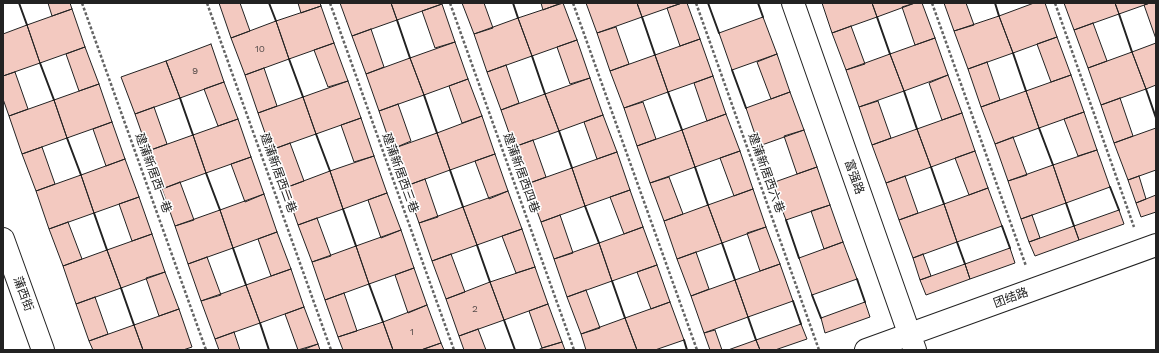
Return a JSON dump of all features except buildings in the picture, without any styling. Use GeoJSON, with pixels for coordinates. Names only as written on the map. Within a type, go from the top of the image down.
{"type":"FeatureCollection","features":[{"type":"Feature","properties":{"kind":"street","name":"富强路"},"geometry":{"type":"LineString","coordinates":[[793,3],[913,342]]}},
{"type":"Feature","properties":{"kind":"street","name":"蒲西街"},"geometry":{"type":"LineString","coordinates":[[3,239],[43,350]]}},
{"type":"Feature","properties":{"kind":"street","name":"团结路"},"geometry":{"type":"LineString","coordinates":[[866,350],[913,342],[1034,289],[1149,248]]}},
{"type":"Feature","properties":{"kind":"path","name":"建蒲新居西一巷"},"geometry":{"type":"LineString","coordinates":[[82,3],[206,350]]}},
{"type":"Feature","properties":{"kind":"path","name":"建蒲新居西二巷"},"geometry":{"type":"LineString","coordinates":[[207,3],[331,350]]}},
{"type":"Feature","properties":{"kind":"path","name":"建蒲新居西三巷"},"geometry":{"type":"LineString","coordinates":[[330,3],[454,350]]}},
{"type":"Feature","properties":{"kind":"path","name":"建蒲新居西四巷"},"geometry":{"type":"LineString","coordinates":[[450,3],[574,350]]}},
{"type":"Feature","properties":{"kind":"path"},"geometry":{"type":"LineString","coordinates":[[573,3],[697,350]]}},
{"type":"Feature","properties":{"kind":"path","name":"建蒲新居西六巷"},"geometry":{"type":"LineString","coordinates":[[696,3],[819,350]]}},
{"type":"Feature","properties":{"kind":"path"},"geometry":{"type":"LineString","coordinates":[[932,3],[1034,289]]}},
{"type":"Feature","properties":{"kind":"path"},"geometry":{"type":"LineString","coordinates":[[1055,3],[1149,248]]}},
{"type":"Feature","properties":{"kind":"wall"},"geometry":{"type":"LineString","coordinates":[[19,3],[27,25]]}},
{"type":"Feature","properties":{"kind":"wall"},"geometry":{"type":"LineString","coordinates":[[269,3],[276,21]]}},
{"type":"Feature","properties":{"kind":"wall"},"geometry":{"type":"LineString","coordinates":[[513,3],[518,18]]}},
{"type":"Feature","properties":{"kind":"wall"},"geometry":{"type":"LineString","coordinates":[[708,3],[719,33]]}},
{"type":"Feature","properties":{"kind":"wall"},"geometry":{"type":"LineString","coordinates":[[758,3],[763,17]]}},
{"type":"Feature","properties":{"kind":"wall"},"geometry":{"type":"LineString","coordinates":[[995,3],[999,16]]}},
{"type":"Feature","properties":{"kind":"wall"},"geometry":{"type":"LineString","coordinates":[[1119,14],[1132,52]]}},
{"type":"Feature","properties":{"kind":"wall"},"geometry":{"type":"LineString","coordinates":[[642,17],[655,55]]}},
{"type":"Feature","properties":{"kind":"wall"},"geometry":{"type":"LineString","coordinates":[[877,17],[890,54]]}},
{"type":"Feature","properties":{"kind":"wall"},"geometry":{"type":"LineString","coordinates":[[397,20],[410,58]]}},
{"type":"Feature","properties":{"kind":"wall"},"geometry":{"type":"LineString","coordinates":[[1013,53],[1026,91]]}},
{"type":"Feature","properties":{"kind":"wall"},"geometry":{"type":"LineString","coordinates":[[532,56],[545,94]]}},
{"type":"Feature","properties":{"kind":"wall"},"geometry":{"type":"LineString","coordinates":[[289,59],[303,97]]}},
{"type":"Feature","properties":{"kind":"wall"},"geometry":{"type":"LineString","coordinates":[[40,63],[54,100]]}},
{"type":"Feature","properties":{"kind":"wall"},"geometry":{"type":"LineString","coordinates":[[732,70],[746,108]]}},
{"type":"Feature","properties":{"kind":"wall"},"geometry":{"type":"LineString","coordinates":[[1146,89],[1156,118]]}},
{"type":"Feature","properties":{"kind":"wall"},"geometry":{"type":"LineString","coordinates":[[904,91],[917,129]]}},
{"type":"Feature","properties":{"kind":"wall"},"geometry":{"type":"LineString","coordinates":[[668,92],[682,130]]}},
{"type":"Feature","properties":{"kind":"wall"},"geometry":{"type":"LineString","coordinates":[[424,95],[437,133]]}},
{"type":"Feature","properties":{"kind":"wall"},"geometry":{"type":"LineString","coordinates":[[180,98],[193,135]]}},
{"type":"Feature","properties":{"kind":"wall"},"geometry":{"type":"LineString","coordinates":[[1039,128],[1053,165]]}},
{"type":"Feature","properties":{"kind":"wall"},"geometry":{"type":"LineString","coordinates":[[559,131],[572,168]]}},
{"type":"Feature","properties":{"kind":"wall"},"geometry":{"type":"LineString","coordinates":[[316,134],[330,171]]}},
{"type":"Feature","properties":{"kind":"wall"},"geometry":{"type":"LineString","coordinates":[[67,138],[81,175]]}},
{"type":"Feature","properties":{"kind":"wall"},"geometry":{"type":"LineString","coordinates":[[759,146],[772,183]]}},
{"type":"Feature","properties":{"kind":"wall"},"geometry":{"type":"LineString","coordinates":[[695,167],[708,205]]}},
{"type":"Feature","properties":{"kind":"wall"},"geometry":{"type":"LineString","coordinates":[[931,167],[944,204]]}},
{"type":"Feature","properties":{"kind":"wall"},"geometry":{"type":"LineString","coordinates":[[450,170],[463,207]]}},
{"type":"Feature","properties":{"kind":"wall"},"geometry":{"type":"LineString","coordinates":[[206,173],[220,210]]}},
{"type":"Feature","properties":{"kind":"wall"},"geometry":{"type":"LineString","coordinates":[[1110,187],[1119,210]]}},
{"type":"Feature","properties":{"kind":"wall"},"geometry":{"type":"LineString","coordinates":[[1066,203],[1074,226]]}},
{"type":"Feature","properties":{"kind":"wall"},"geometry":{"type":"LineString","coordinates":[[585,206],[599,243]]}},
{"type":"Feature","properties":{"kind":"wall"},"geometry":{"type":"LineString","coordinates":[[343,209],[356,246]]}},
{"type":"Feature","properties":{"kind":"wall"},"geometry":{"type":"LineString","coordinates":[[94,213],[107,250]]}},
{"type":"Feature","properties":{"kind":"wall"},"geometry":{"type":"LineString","coordinates":[[786,220],[799,258]]}},
{"type":"Feature","properties":{"kind":"wall"},"geometry":{"type":"LineString","coordinates":[[1002,226],[1010,248]]}},
{"type":"Feature","properties":{"kind":"wall"},"geometry":{"type":"LineString","coordinates":[[957,242],[965,264]]}},
{"type":"Feature","properties":{"kind":"wall"},"geometry":{"type":"LineString","coordinates":[[722,243],[735,280]]}},
{"type":"Feature","properties":{"kind":"wall"},"geometry":{"type":"LineString","coordinates":[[477,245],[490,282]]}},
{"type":"Feature","properties":{"kind":"wall"},"geometry":{"type":"LineString","coordinates":[[233,248],[246,285]]}},
{"type":"Feature","properties":{"kind":"wall"},"geometry":{"type":"LineString","coordinates":[[857,279],[865,302]]}},
{"type":"Feature","properties":{"kind":"wall"},"geometry":{"type":"LineString","coordinates":[[612,281],[625,318]]}},
{"type":"Feature","properties":{"kind":"wall"},"geometry":{"type":"LineString","coordinates":[[369,284],[383,322]]}},
{"type":"Feature","properties":{"kind":"wall"},"geometry":{"type":"LineString","coordinates":[[121,288],[134,325]]}},
{"type":"Feature","properties":{"kind":"wall"},"geometry":{"type":"LineString","coordinates":[[812,295],[821,318]]}},
{"type":"Feature","properties":{"kind":"wall"},"geometry":{"type":"LineString","coordinates":[[793,301],[801,324]]}},
{"type":"Feature","properties":{"kind":"wall"},"geometry":{"type":"LineString","coordinates":[[748,317],[756,340]]}},
{"type":"Feature","properties":{"kind":"wall"},"geometry":{"type":"LineString","coordinates":[[504,320],[515,350]]}},
{"type":"Feature","properties":{"kind":"wall"},"geometry":{"type":"LineString","coordinates":[[260,323],[269,350]]}},
{"type":"Feature","properties":{"kind":"wall"},"geometry":{"type":"LineString","coordinates":[[684,340],[687,350]]}}]}
